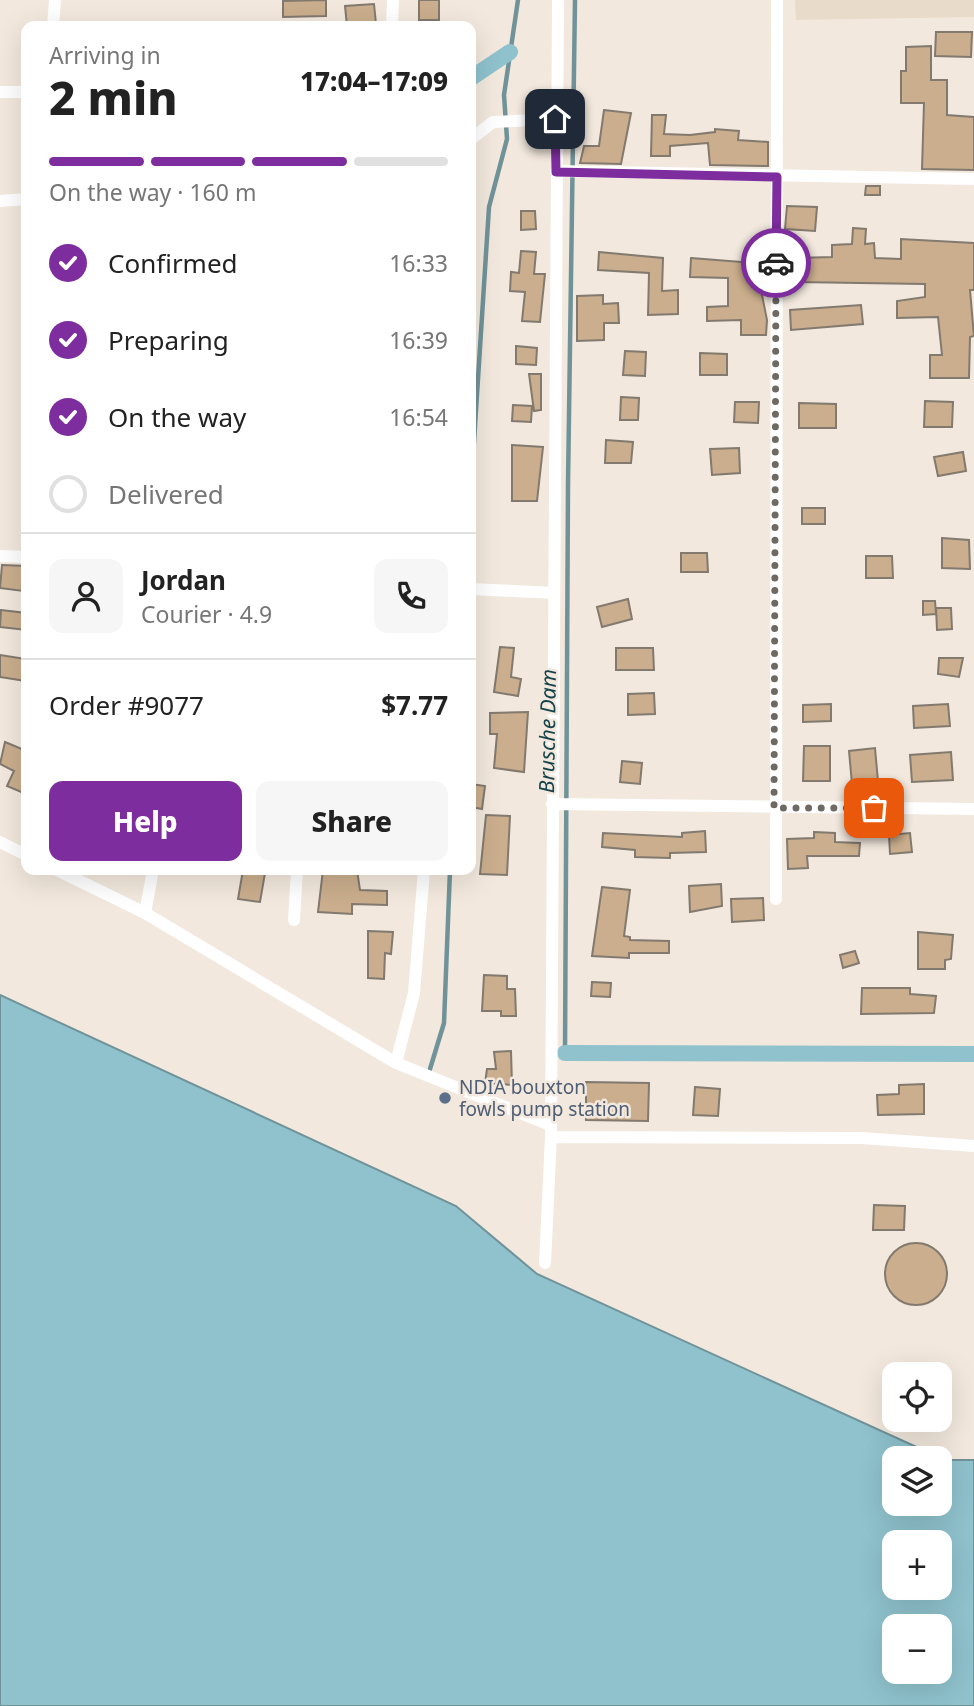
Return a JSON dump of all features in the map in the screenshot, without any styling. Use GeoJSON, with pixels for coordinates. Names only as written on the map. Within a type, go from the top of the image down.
{"type":"FeatureCollection","features":[{"type":"Feature","properties":{"kind":"street"},"geometry":{"type":"LineString","coordinates":[[53,21],[54,0]]}},
{"type":"Feature","properties":{"kind":"street"},"geometry":{"type":"LineString","coordinates":[[392,21],[393,0]]}},
{"type":"Feature","properties":{"kind":"street"},"geometry":{"type":"LineString","coordinates":[[545,1263],[556,804],[555,119],[558,0]]}},
{"type":"Feature","properties":{"kind":"street"},"geometry":{"type":"LineString","coordinates":[[776,899],[774,808],[777,0]]}},
{"type":"Feature","properties":{"kind":"street"},"geometry":{"type":"LineString","coordinates":[[0,92],[21,92]]}},
{"type":"Feature","properties":{"kind":"street"},"geometry":{"type":"LineString","coordinates":[[476,134],[482,127],[494,122],[555,119]]}},
{"type":"Feature","properties":{"kind":"street"},"geometry":{"type":"LineString","coordinates":[[556,172],[974,179]]}},
{"type":"Feature","properties":{"kind":"street"},"geometry":{"type":"LineString","coordinates":[[0,201],[21,199]]}},
{"type":"Feature","properties":{"kind":"street"},"geometry":{"type":"LineString","coordinates":[[0,556],[21,557]]}},
{"type":"Feature","properties":{"kind":"street"},"geometry":{"type":"LineString","coordinates":[[476,589],[554,593]]}},
{"type":"Feature","properties":{"kind":"street"},"geometry":{"type":"LineString","coordinates":[[556,804],[974,808]]}},
{"type":"Feature","properties":{"kind":"street"},"geometry":{"type":"LineString","coordinates":[[0,842],[21,852]]}},
{"type":"Feature","properties":{"kind":"street"},"geometry":{"type":"LineString","coordinates":[[67,875],[145,913],[396,1063],[550,1131],[861,1138],[974,1146]]}},
{"type":"Feature","properties":{"kind":"street"},"geometry":{"type":"LineString","coordinates":[[145,913],[152,875]]}},
{"type":"Feature","properties":{"kind":"street"},"geometry":{"type":"LineString","coordinates":[[294,920],[297,875]]}},
{"type":"Feature","properties":{"kind":"street"},"geometry":{"type":"LineString","coordinates":[[396,1063],[414,993],[424,875]]}},
{"type":"Feature","properties":{"kind":"shaded area"},"geometry":{"type":"Polygon","coordinates":[[[795,0],[974,0],[974,17],[796,20],[795,0]]]}},
{"type":"Feature","properties":{"kind":"water"},"geometry":{"type":"Polygon","coordinates":[[[0,995],[456,1206],[537,1274],[914,1446],[882,1446],[882,1516],[952,1516],[952,1460],[974,1460],[974,1706],[0,1706],[0,995]]]}},
{"type":"Feature","properties":{"kind":"building"},"geometry":{"type":"Polygon","coordinates":[[[326,0],[326,16],[283,17],[283,1],[326,0]]]}},
{"type":"Feature","properties":{"kind":"building"},"geometry":{"type":"Polygon","coordinates":[[[419,0],[439,0],[439,20],[419,20],[419,0]]]}},
{"type":"Feature","properties":{"kind":"building"},"geometry":{"type":"Polygon","coordinates":[[[374,4],[376,21],[346,21],[345,6],[374,4]]]}},
{"type":"Feature","properties":{"kind":"building"},"geometry":{"type":"Polygon","coordinates":[[[936,32],[972,32],[971,57],[935,56],[936,32]]]}},
{"type":"Feature","properties":{"kind":"building"},"geometry":{"type":"Polygon","coordinates":[[[931,46],[931,80],[947,80],[947,115],[974,117],[974,170],[922,169],[924,103],[901,103],[901,71],[906,71],[906,47],[931,46]]]}},
{"type":"Feature","properties":{"kind":"building"},"geometry":{"type":"Polygon","coordinates":[[[604,110],[631,113],[621,164],[580,163],[584,146],[599,146],[604,110]]]}},
{"type":"Feature","properties":{"kind":"building"},"geometry":{"type":"Polygon","coordinates":[[[652,115],[666,115],[664,134],[690,135],[715,132],[715,129],[739,131],[738,140],[768,142],[768,166],[710,165],[708,143],[670,146],[670,156],[651,156],[652,115]]]}},
{"type":"Feature","properties":{"kind":"building"},"geometry":{"type":"Polygon","coordinates":[[[866,186],[880,186],[880,195],[865,195],[866,186]]]}},
{"type":"Feature","properties":{"kind":"building"},"geometry":{"type":"Polygon","coordinates":[[[787,206],[817,207],[815,231],[785,229],[787,206]]]}},
{"type":"Feature","properties":{"kind":"building"},"geometry":{"type":"Polygon","coordinates":[[[521,211],[535,211],[536,229],[521,230],[521,211]]]}},
{"type":"Feature","properties":{"kind":"building"},"geometry":{"type":"Polygon","coordinates":[[[853,228],[866,229],[865,244],[874,243],[875,258],[901,259],[901,239],[974,243],[974,290],[970,290],[974,336],[970,337],[969,378],[930,378],[930,355],[942,355],[938,317],[897,318],[897,301],[925,297],[925,284],[796,282],[795,258],[832,257],[832,245],[852,244],[853,228]]]}},
{"type":"Feature","properties":{"kind":"building"},"geometry":{"type":"Polygon","coordinates":[[[521,251],[536,252],[534,274],[545,274],[540,322],[522,321],[525,292],[510,291],[511,272],[519,273],[521,251]]]}},
{"type":"Feature","properties":{"kind":"building"},"geometry":{"type":"Polygon","coordinates":[[[599,252],[663,258],[662,291],[678,290],[678,314],[648,315],[649,273],[598,270],[599,252]]]}},
{"type":"Feature","properties":{"kind":"building"},"geometry":{"type":"Polygon","coordinates":[[[691,258],[766,264],[762,295],[767,320],[766,335],[741,335],[741,320],[707,321],[707,307],[728,306],[728,278],[690,277],[691,258]]]}},
{"type":"Feature","properties":{"kind":"building"},"geometry":{"type":"Polygon","coordinates":[[[603,295],[603,304],[618,303],[619,323],[604,323],[604,340],[577,341],[577,296],[603,295]]]}},
{"type":"Feature","properties":{"kind":"building"},"geometry":{"type":"Polygon","coordinates":[[[861,305],[863,324],[791,330],[790,310],[861,305]]]}},
{"type":"Feature","properties":{"kind":"building"},"geometry":{"type":"Polygon","coordinates":[[[516,346],[537,348],[536,365],[516,364],[516,346]]]}},
{"type":"Feature","properties":{"kind":"building"},"geometry":{"type":"Polygon","coordinates":[[[625,351],[646,352],[645,376],[623,375],[625,351]]]}},
{"type":"Feature","properties":{"kind":"building"},"geometry":{"type":"Polygon","coordinates":[[[700,353],[727,354],[727,375],[700,375],[700,353]]]}},
{"type":"Feature","properties":{"kind":"building"},"geometry":{"type":"Polygon","coordinates":[[[529,374],[541,374],[541,410],[534,411],[529,374]]]}},
{"type":"Feature","properties":{"kind":"building"},"geometry":{"type":"Polygon","coordinates":[[[621,397],[639,398],[638,420],[620,420],[621,397]]]}},
{"type":"Feature","properties":{"kind":"building"},"geometry":{"type":"Polygon","coordinates":[[[925,401],[953,402],[952,427],[924,427],[925,401]]]}},
{"type":"Feature","properties":{"kind":"building"},"geometry":{"type":"Polygon","coordinates":[[[735,402],[759,402],[758,423],[734,422],[735,402]]]}},
{"type":"Feature","properties":{"kind":"building"},"geometry":{"type":"Polygon","coordinates":[[[799,403],[836,404],[836,428],[799,428],[799,403]]]}},
{"type":"Feature","properties":{"kind":"building"},"geometry":{"type":"Polygon","coordinates":[[[513,405],[532,406],[531,422],[512,421],[513,405]]]}},
{"type":"Feature","properties":{"kind":"building"},"geometry":{"type":"Polygon","coordinates":[[[606,440],[633,442],[631,463],[605,463],[606,440]]]}},
{"type":"Feature","properties":{"kind":"building"},"geometry":{"type":"Polygon","coordinates":[[[512,445],[543,447],[537,501],[512,501],[512,445]]]}},
{"type":"Feature","properties":{"kind":"building"},"geometry":{"type":"Polygon","coordinates":[[[739,448],[740,473],[712,475],[710,449],[739,448]]]}},
{"type":"Feature","properties":{"kind":"building"},"geometry":{"type":"Polygon","coordinates":[[[963,452],[966,471],[938,476],[934,457],[963,452]]]}},
{"type":"Feature","properties":{"kind":"building"},"geometry":{"type":"Polygon","coordinates":[[[802,508],[825,508],[825,524],[802,524],[802,508]]]}},
{"type":"Feature","properties":{"kind":"building"},"geometry":{"type":"Polygon","coordinates":[[[942,538],[969,540],[970,569],[942,568],[942,538]]]}},
{"type":"Feature","properties":{"kind":"building"},"geometry":{"type":"Polygon","coordinates":[[[681,553],[707,553],[708,572],[681,572],[681,553]]]}},
{"type":"Feature","properties":{"kind":"building"},"geometry":{"type":"Polygon","coordinates":[[[866,556],[892,556],[893,578],[866,578],[866,556]]]}},
{"type":"Feature","properties":{"kind":"building"},"geometry":{"type":"Polygon","coordinates":[[[2,565],[21,566],[21,591],[0,588],[2,565]]]}},
{"type":"Feature","properties":{"kind":"building"},"geometry":{"type":"Polygon","coordinates":[[[628,599],[632,619],[602,627],[597,607],[628,599]]]}},
{"type":"Feature","properties":{"kind":"building"},"geometry":{"type":"Polygon","coordinates":[[[923,601],[935,601],[936,614],[923,615],[923,601]]]}},
{"type":"Feature","properties":{"kind":"building"},"geometry":{"type":"Polygon","coordinates":[[[936,608],[951,608],[952,629],[937,630],[936,608]]]}},
{"type":"Feature","properties":{"kind":"building"},"geometry":{"type":"Polygon","coordinates":[[[1,610],[21,612],[21,629],[0,627],[1,610]]]}},
{"type":"Feature","properties":{"kind":"building"},"geometry":{"type":"Polygon","coordinates":[[[500,647],[514,648],[511,677],[521,679],[518,696],[494,692],[500,647]]]}},
{"type":"Feature","properties":{"kind":"building"},"geometry":{"type":"Polygon","coordinates":[[[616,648],[653,648],[654,670],[616,670],[616,648]]]}},
{"type":"Feature","properties":{"kind":"building"},"geometry":{"type":"Polygon","coordinates":[[[0,655],[21,658],[21,680],[0,677],[0,655]]]}},
{"type":"Feature","properties":{"kind":"building"},"geometry":{"type":"Polygon","coordinates":[[[939,658],[963,658],[959,677],[938,674],[939,658]]]}},
{"type":"Feature","properties":{"kind":"building"},"geometry":{"type":"Polygon","coordinates":[[[654,693],[655,714],[628,715],[628,694],[654,693]]]}},
{"type":"Feature","properties":{"kind":"building"},"geometry":{"type":"Polygon","coordinates":[[[831,704],[831,721],[803,722],[803,705],[831,704]]]}},
{"type":"Feature","properties":{"kind":"building"},"geometry":{"type":"Polygon","coordinates":[[[948,704],[950,726],[914,728],[913,706],[948,704]]]}},
{"type":"Feature","properties":{"kind":"building"},"geometry":{"type":"Polygon","coordinates":[[[528,712],[524,772],[494,768],[497,734],[490,734],[490,713],[528,712]]]}},
{"type":"Feature","properties":{"kind":"building"},"geometry":{"type":"Polygon","coordinates":[[[5,742],[21,749],[21,792],[7,786],[14,771],[0,764],[5,742]]]}},
{"type":"Feature","properties":{"kind":"building"},"geometry":{"type":"Polygon","coordinates":[[[804,746],[830,746],[830,781],[803,781],[804,746]]]}},
{"type":"Feature","properties":{"kind":"building"},"geometry":{"type":"Polygon","coordinates":[[[875,748],[878,781],[852,784],[849,751],[875,748]]]}},
{"type":"Feature","properties":{"kind":"building"},"geometry":{"type":"Polygon","coordinates":[[[951,752],[953,780],[912,782],[910,755],[951,752]]]}},
{"type":"Feature","properties":{"kind":"building"},"geometry":{"type":"Polygon","coordinates":[[[622,761],[642,763],[640,784],[620,782],[622,761]]]}},
{"type":"Feature","properties":{"kind":"building"},"geometry":{"type":"Polygon","coordinates":[[[476,785],[485,786],[482,809],[476,808],[476,785]]]}},
{"type":"Feature","properties":{"kind":"building"},"geometry":{"type":"Polygon","coordinates":[[[486,815],[510,816],[507,875],[480,874],[486,815]]]}},
{"type":"Feature","properties":{"kind":"building"},"geometry":{"type":"Polygon","coordinates":[[[705,831],[706,852],[670,853],[670,858],[635,857],[635,850],[602,847],[603,833],[682,837],[682,833],[705,831]]]}},
{"type":"Feature","properties":{"kind":"building"},"geometry":{"type":"Polygon","coordinates":[[[814,832],[835,833],[835,842],[860,843],[859,856],[807,856],[808,868],[788,869],[787,839],[814,838],[814,832]]]}},
{"type":"Feature","properties":{"kind":"building"},"geometry":{"type":"Polygon","coordinates":[[[910,833],[912,852],[890,854],[889,835],[910,833]]]}},
{"type":"Feature","properties":{"kind":"building"},"geometry":{"type":"Polygon","coordinates":[[[242,875],[265,875],[260,902],[238,899],[242,875]]]}},
{"type":"Feature","properties":{"kind":"building"},"geometry":{"type":"Polygon","coordinates":[[[322,875],[358,875],[360,890],[387,891],[387,905],[352,904],[352,914],[318,912],[322,875]]]}},
{"type":"Feature","properties":{"kind":"building"},"geometry":{"type":"Polygon","coordinates":[[[721,884],[722,906],[690,912],[689,886],[721,884]]]}},
{"type":"Feature","properties":{"kind":"building"},"geometry":{"type":"Polygon","coordinates":[[[602,887],[630,890],[624,936],[630,937],[630,940],[669,941],[669,953],[629,953],[629,958],[592,956],[602,887]]]}},
{"type":"Feature","properties":{"kind":"building"},"geometry":{"type":"Polygon","coordinates":[[[763,898],[764,920],[732,922],[731,899],[763,898]]]}},
{"type":"Feature","properties":{"kind":"building"},"geometry":{"type":"Polygon","coordinates":[[[368,931],[393,932],[391,954],[385,953],[384,979],[368,978],[368,931]]]}},
{"type":"Feature","properties":{"kind":"building"},"geometry":{"type":"Polygon","coordinates":[[[918,932],[953,935],[951,959],[945,960],[945,969],[918,969],[918,932]]]}},
{"type":"Feature","properties":{"kind":"building"},"geometry":{"type":"Polygon","coordinates":[[[855,951],[859,963],[843,968],[840,955],[855,951]]]}},
{"type":"Feature","properties":{"kind":"building"},"geometry":{"type":"Polygon","coordinates":[[[484,975],[507,976],[507,989],[515,989],[516,1016],[501,1016],[501,1011],[482,1011],[484,975]]]}},
{"type":"Feature","properties":{"kind":"building"},"geometry":{"type":"Polygon","coordinates":[[[592,982],[611,983],[610,997],[591,996],[592,982]]]}},
{"type":"Feature","properties":{"kind":"building"},"geometry":{"type":"Polygon","coordinates":[[[862,988],[910,988],[910,994],[936,996],[934,1013],[861,1014],[862,988]]]}},
{"type":"Feature","properties":{"kind":"building"},"geometry":{"type":"Polygon","coordinates":[[[511,1051],[512,1085],[485,1083],[487,1069],[496,1069],[494,1052],[511,1051]]]}},
{"type":"Feature","properties":{"kind":"building"},"geometry":{"type":"Polygon","coordinates":[[[586,1082],[649,1083],[648,1121],[586,1120],[586,1082]]]}},
{"type":"Feature","properties":{"kind":"building"},"geometry":{"type":"Polygon","coordinates":[[[924,1084],[924,1114],[878,1115],[877,1095],[899,1094],[899,1085],[924,1084]]]}},
{"type":"Feature","properties":{"kind":"building"},"geometry":{"type":"Polygon","coordinates":[[[695,1087],[720,1089],[718,1116],[693,1115],[695,1087]]]}},
{"type":"Feature","properties":{"kind":"building"},"geometry":{"type":"Polygon","coordinates":[[[874,1205],[905,1206],[904,1230],[873,1230],[874,1205]]]}},
{"type":"Feature","properties":{"kind":"building"},"geometry":{"type":"Polygon","coordinates":[[[916,1243],[938,1252],[947,1274],[938,1296],[916,1305],[894,1296],[885,1274],[894,1252],[916,1243]]]}},
{"type":"Feature","properties":{"kind":"waterway"},"geometry":{"type":"LineString","coordinates":[[476,410],[489,207],[507,139],[504,95],[518,0]]}},
{"type":"Feature","properties":{"kind":"waterway","name":"Brusche Dam"},"geometry":{"type":"LineString","coordinates":[[565,1053],[568,484],[575,0]]}},
{"type":"Feature","properties":{"kind":"waterway"},"geometry":{"type":"LineString","coordinates":[[476,75],[510,52]]}},
{"type":"Feature","properties":{"kind":"waterway"},"geometry":{"type":"LineString","coordinates":[[430,1069],[444,1023],[450,875]]}},
{"type":"Feature","properties":{"kind":"waterway","name":"Brusche Dam"},"geometry":{"type":"LineString","coordinates":[[565,1053],[974,1054]]}},
{"type":"Feature","properties":{"kind":"way so far"},"geometry":{"type":"LineString","coordinates":[[776,263],[774,808],[874,808]]}},
{"type":"Feature","properties":{"kind":"place","name":"NDIA bouxton fowls pump station"},"geometry":{"type":"Point","coordinates":[445,1098]}},
{"type":"Feature","properties":{"kind":"route"},"geometry":{"type":"LineString","coordinates":[[555,119],[556,172],[777,177],[776,263]]}}]}
